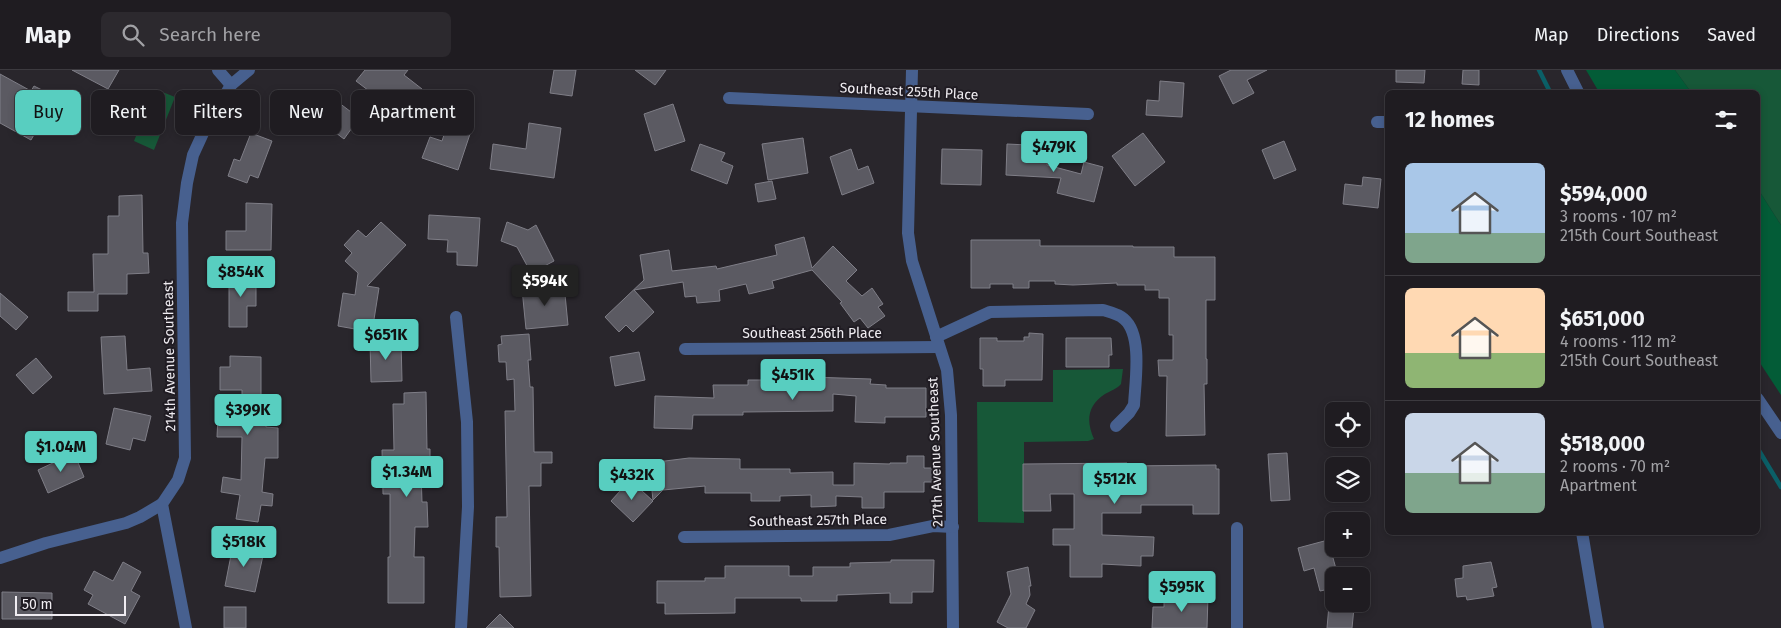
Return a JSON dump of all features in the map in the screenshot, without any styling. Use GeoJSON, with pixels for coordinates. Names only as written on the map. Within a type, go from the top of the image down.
{"type":"FeatureCollection","features":[{"type":"Feature","properties":{"kind":"street"},"geometry":{"type":"LineString","coordinates":[[218,70],[231,85]]}},
{"type":"Feature","properties":{"kind":"street","name":"214th Avenue Southeast"},"geometry":{"type":"LineString","coordinates":[[162,504],[178,480],[185,458],[182,223],[186,183],[193,155],[204,131],[231,85],[249,70]]}},
{"type":"Feature","properties":{"kind":"street","name":"217th Avenue Southeast"},"geometry":{"type":"LineString","coordinates":[[912,70],[908,233],[912,261],[947,370],[951,416],[953,628]]}},
{"type":"Feature","properties":{"kind":"street"},"geometry":{"type":"LineString","coordinates":[[1567,70],[1577,90]]}},
{"type":"Feature","properties":{"kind":"street","name":"Southeast 255th Place"},"geometry":{"type":"LineString","coordinates":[[728,98],[1088,114]]}},
{"type":"Feature","properties":{"kind":"street","name":"Southeast 256th Place"},"geometry":{"type":"LineString","coordinates":[[686,349],[938,342],[979,316],[990,312],[1002,310],[1103,310],[1124,319],[1132,329],[1136,341],[1134,405],[1130,413],[1116,426]]}},
{"type":"Feature","properties":{"kind":"street"},"geometry":{"type":"LineString","coordinates":[[456,317],[467,422],[468,507],[461,628]]}},
{"type":"Feature","properties":{"kind":"street"},"geometry":{"type":"LineString","coordinates":[[1760,402],[1781,433]]}},
{"type":"Feature","properties":{"kind":"street"},"geometry":{"type":"LineString","coordinates":[[0,558],[46,542],[126,523],[162,504],[186,628]]}},
{"type":"Feature","properties":{"kind":"street","name":"Southeast 257th Place"},"geometry":{"type":"LineString","coordinates":[[684,537],[889,535],[933,526],[952,528]]}},
{"type":"Feature","properties":{"kind":"street"},"geometry":{"type":"LineString","coordinates":[[1237,528],[1237,628]]}},
{"type":"Feature","properties":{"kind":"street"},"geometry":{"type":"LineString","coordinates":[[1582,535],[1598,628]]}},
{"type":"Feature","properties":{"kind":"green space"},"geometry":{"type":"Polygon","coordinates":[[[1586,70],[1675,70],[1690,90],[1598,90],[1586,70]]]}},
{"type":"Feature","properties":{"kind":"green space"},"geometry":{"type":"Polygon","coordinates":[[[1675,70],[1781,70],[1781,225],[1760,192],[1760,90],[1690,90],[1675,70]]]}},
{"type":"Feature","properties":{"kind":"green space"},"geometry":{"type":"Polygon","coordinates":[[[165,93],[175,97],[165,122],[165,93]]]}},
{"type":"Feature","properties":{"kind":"green space"},"geometry":{"type":"Polygon","coordinates":[[[136,135],[160,135],[154,150],[134,141],[136,135]]]}},
{"type":"Feature","properties":{"kind":"green space"},"geometry":{"type":"Polygon","coordinates":[[[1760,192],[1781,225],[1781,395],[1760,363],[1760,192]]]}},
{"type":"Feature","properties":{"kind":"green space"},"geometry":{"type":"Polygon","coordinates":[[[1123,369],[1121,384],[1099,399],[1092,409],[1089,420],[1094,439],[1088,441],[1024,442],[1024,523],[978,522],[977,402],[1053,402],[1053,370],[1123,369]]]}},
{"type":"Feature","properties":{"kind":"building"},"geometry":{"type":"Polygon","coordinates":[[[72,70],[119,70],[108,89],[72,70]]]}},
{"type":"Feature","properties":{"kind":"building"},"geometry":{"type":"Polygon","coordinates":[[[365,70],[408,70],[404,75],[422,89],[368,90],[356,81],[365,70]]]}},
{"type":"Feature","properties":{"kind":"building"},"geometry":{"type":"Polygon","coordinates":[[[554,70],[576,70],[572,96],[550,93],[554,70]]]}},
{"type":"Feature","properties":{"kind":"building"},"geometry":{"type":"Polygon","coordinates":[[[635,70],[666,70],[655,85],[635,70]]]}},
{"type":"Feature","properties":{"kind":"building"},"geometry":{"type":"Polygon","coordinates":[[[1231,70],[1267,70],[1247,80],[1254,93],[1233,104],[1219,76],[1231,70]]]}},
{"type":"Feature","properties":{"kind":"building"},"geometry":{"type":"Polygon","coordinates":[[[1396,70],[1425,70],[1424,83],[1396,82],[1396,70]]]}},
{"type":"Feature","properties":{"kind":"building"},"geometry":{"type":"Polygon","coordinates":[[[1463,70],[1479,70],[1479,85],[1462,84],[1463,70]]]}},
{"type":"Feature","properties":{"kind":"building"},"geometry":{"type":"Polygon","coordinates":[[[0,74],[29,90],[15,90],[15,131],[0,123],[0,74]]]}},
{"type":"Feature","properties":{"kind":"building"},"geometry":{"type":"Polygon","coordinates":[[[1160,81],[1184,83],[1182,117],[1146,115],[1147,100],[1159,101],[1160,81]]]}},
{"type":"Feature","properties":{"kind":"building"},"geometry":{"type":"Polygon","coordinates":[[[34,86],[42,90],[32,90],[34,86]]]}},
{"type":"Feature","properties":{"kind":"building"},"geometry":{"type":"Polygon","coordinates":[[[341,104],[351,112],[351,129],[344,139],[339,135],[341,135],[341,104]]]}},
{"type":"Feature","properties":{"kind":"building"},"geometry":{"type":"Polygon","coordinates":[[[673,104],[685,141],[655,151],[644,114],[673,104]]]}},
{"type":"Feature","properties":{"kind":"building"},"geometry":{"type":"Polygon","coordinates":[[[529,123],[561,128],[554,178],[490,169],[493,144],[526,149],[529,123]]]}},
{"type":"Feature","properties":{"kind":"building"},"geometry":{"type":"Polygon","coordinates":[[[1143,133],[1165,162],[1135,186],[1112,156],[1143,133]]]}},
{"type":"Feature","properties":{"kind":"building"},"geometry":{"type":"Polygon","coordinates":[[[22,135],[34,135],[31,140],[22,135]]]}},
{"type":"Feature","properties":{"kind":"building"},"geometry":{"type":"Polygon","coordinates":[[[250,135],[256,135],[272,141],[258,178],[250,175],[247,183],[228,176],[234,159],[240,161],[250,135]]]}},
{"type":"Feature","properties":{"kind":"building"},"geometry":{"type":"Polygon","coordinates":[[[444,135],[470,135],[458,170],[422,158],[430,137],[442,141],[444,135]]]}},
{"type":"Feature","properties":{"kind":"building"},"geometry":{"type":"Polygon","coordinates":[[[803,138],[808,173],[768,180],[762,144],[803,138]]]}},
{"type":"Feature","properties":{"kind":"building"},"geometry":{"type":"Polygon","coordinates":[[[1284,141],[1296,170],[1274,179],[1262,150],[1284,141]]]}},
{"type":"Feature","properties":{"kind":"building"},"geometry":{"type":"Polygon","coordinates":[[[700,144],[725,153],[721,161],[733,166],[727,184],[691,170],[700,144]]]}},
{"type":"Feature","properties":{"kind":"building"},"geometry":{"type":"Polygon","coordinates":[[[1007,144],[1028,145],[1027,156],[1048,157],[1047,165],[1081,174],[1084,162],[1103,167],[1094,202],[1057,193],[1061,178],[1006,175],[1007,144]]]}},
{"type":"Feature","properties":{"kind":"building"},"geometry":{"type":"Polygon","coordinates":[[[851,149],[858,170],[868,166],[874,183],[842,195],[830,157],[851,149]]]}},
{"type":"Feature","properties":{"kind":"building"},"geometry":{"type":"Polygon","coordinates":[[[942,149],[982,150],[981,185],[941,184],[942,149]]]}},
{"type":"Feature","properties":{"kind":"building"},"geometry":{"type":"Polygon","coordinates":[[[1363,177],[1381,179],[1378,208],[1343,204],[1345,184],[1362,186],[1363,177]]]}},
{"type":"Feature","properties":{"kind":"building"},"geometry":{"type":"Polygon","coordinates":[[[772,181],[776,199],[758,202],[755,184],[772,181]]]}},
{"type":"Feature","properties":{"kind":"building"},"geometry":{"type":"Polygon","coordinates":[[[142,195],[143,253],[148,253],[149,273],[127,274],[127,294],[98,294],[98,311],[68,311],[68,292],[94,292],[93,254],[108,254],[108,216],[119,216],[119,196],[142,195]]]}},
{"type":"Feature","properties":{"kind":"building"},"geometry":{"type":"Polygon","coordinates":[[[246,203],[272,204],[271,250],[226,250],[226,231],[246,231],[246,203]]]}},
{"type":"Feature","properties":{"kind":"building"},"geometry":{"type":"Polygon","coordinates":[[[429,215],[480,218],[477,266],[457,265],[457,252],[447,252],[448,240],[428,239],[429,215]]]}},
{"type":"Feature","properties":{"kind":"building"},"geometry":{"type":"Polygon","coordinates":[[[381,222],[406,245],[367,286],[379,288],[372,332],[338,326],[343,293],[355,295],[358,273],[345,261],[352,253],[344,245],[358,230],[366,237],[381,222]]]}},
{"type":"Feature","properties":{"kind":"building"},"geometry":{"type":"Polygon","coordinates":[[[507,222],[528,230],[536,225],[554,261],[531,273],[517,247],[501,241],[507,222]]]}},
{"type":"Feature","properties":{"kind":"building"},"geometry":{"type":"Polygon","coordinates":[[[804,237],[812,268],[833,246],[857,270],[846,281],[862,296],[872,288],[883,304],[878,307],[885,316],[868,328],[860,318],[854,322],[840,303],[842,302],[812,270],[772,281],[774,288],[749,294],[746,284],[719,290],[720,301],[697,303],[696,296],[685,297],[683,282],[634,290],[654,312],[633,332],[626,325],[619,332],[605,317],[644,280],[640,255],[669,250],[672,271],[716,266],[717,269],[777,255],[775,245],[804,237]]]}},
{"type":"Feature","properties":{"kind":"building"},"geometry":{"type":"Polygon","coordinates":[[[971,240],[1040,240],[1040,246],[1174,247],[1174,257],[1215,257],[1215,300],[1206,300],[1207,384],[1204,384],[1205,435],[1166,436],[1167,376],[1159,376],[1158,360],[1173,360],[1173,335],[1169,335],[1169,298],[1159,298],[1159,290],[1145,290],[1145,285],[1117,285],[1117,283],[1073,285],[1055,284],[1055,281],[1029,281],[1029,288],[1013,288],[1013,284],[990,284],[990,288],[971,288],[971,240]]]}},
{"type":"Feature","properties":{"kind":"building"},"geometry":{"type":"Polygon","coordinates":[[[256,274],[256,306],[247,306],[247,327],[229,327],[229,275],[256,274]]]}},
{"type":"Feature","properties":{"kind":"building"},"geometry":{"type":"Polygon","coordinates":[[[564,284],[568,325],[526,329],[522,289],[564,284]]]}},
{"type":"Feature","properties":{"kind":"building"},"geometry":{"type":"Polygon","coordinates":[[[0,293],[28,317],[16,330],[0,316],[0,293]]]}},
{"type":"Feature","properties":{"kind":"building"},"geometry":{"type":"Polygon","coordinates":[[[1029,333],[1043,334],[1042,380],[1005,380],[1005,386],[983,386],[983,369],[980,369],[980,338],[997,338],[997,341],[1024,341],[1024,337],[1029,337],[1029,333]]]}},
{"type":"Feature","properties":{"kind":"building"},"geometry":{"type":"Polygon","coordinates":[[[529,334],[531,360],[528,360],[530,387],[533,387],[534,452],[552,452],[552,463],[541,463],[541,486],[529,486],[531,596],[500,597],[496,517],[507,517],[505,411],[515,411],[514,379],[507,380],[506,362],[499,362],[498,345],[502,344],[501,336],[529,334]]]}},
{"type":"Feature","properties":{"kind":"building"},"geometry":{"type":"Polygon","coordinates":[[[125,336],[127,370],[150,368],[152,391],[104,394],[101,337],[125,336]]]}},
{"type":"Feature","properties":{"kind":"building"},"geometry":{"type":"Polygon","coordinates":[[[1066,338],[1111,338],[1112,355],[1109,355],[1109,367],[1066,367],[1066,338]]]}},
{"type":"Feature","properties":{"kind":"building"},"geometry":{"type":"Polygon","coordinates":[[[401,340],[402,381],[371,382],[370,341],[401,340]]]}},
{"type":"Feature","properties":{"kind":"building"},"geometry":{"type":"Polygon","coordinates":[[[639,352],[645,380],[615,386],[610,357],[639,352]]]}},
{"type":"Feature","properties":{"kind":"building"},"geometry":{"type":"Polygon","coordinates":[[[230,356],[261,357],[261,407],[266,407],[266,427],[278,428],[278,458],[265,458],[262,492],[273,494],[272,506],[261,505],[258,522],[236,519],[240,495],[221,492],[223,477],[241,480],[242,437],[217,437],[218,416],[242,417],[242,390],[220,390],[220,367],[230,367],[230,356]]]}},
{"type":"Feature","properties":{"kind":"building"},"geometry":{"type":"Polygon","coordinates":[[[36,358],[52,377],[33,394],[16,375],[36,358]]]}},
{"type":"Feature","properties":{"kind":"building"},"geometry":{"type":"Polygon","coordinates":[[[809,377],[871,379],[870,384],[886,385],[886,388],[926,388],[926,417],[885,417],[885,423],[855,422],[856,396],[833,394],[833,411],[743,412],[743,415],[693,415],[692,429],[654,428],[655,396],[714,398],[713,385],[748,385],[748,380],[778,380],[778,386],[809,386],[809,377]]]}},
{"type":"Feature","properties":{"kind":"building"},"geometry":{"type":"Polygon","coordinates":[[[426,392],[427,449],[430,449],[430,472],[421,472],[422,502],[427,502],[428,527],[415,527],[414,557],[424,557],[424,603],[388,603],[390,494],[383,494],[382,450],[394,450],[393,404],[404,404],[404,393],[426,392]]]}},
{"type":"Feature","properties":{"kind":"building"},"geometry":{"type":"Polygon","coordinates":[[[114,408],[151,416],[145,441],[133,438],[130,450],[106,444],[114,408]]]}},
{"type":"Feature","properties":{"kind":"building"},"geometry":{"type":"Polygon","coordinates":[[[74,453],[84,477],[48,493],[38,470],[74,453]]]}},
{"type":"Feature","properties":{"kind":"building"},"geometry":{"type":"Polygon","coordinates":[[[1287,453],[1290,500],[1271,501],[1268,454],[1287,453]]]}},
{"type":"Feature","properties":{"kind":"building"},"geometry":{"type":"Polygon","coordinates":[[[907,456],[924,456],[924,468],[934,468],[934,482],[924,482],[924,492],[884,492],[884,508],[862,508],[862,497],[836,496],[836,506],[811,507],[811,495],[780,496],[780,501],[751,501],[751,493],[705,493],[705,486],[663,490],[653,500],[649,463],[689,458],[740,459],[740,469],[790,469],[790,473],[833,472],[833,485],[854,485],[854,463],[907,463],[907,456]]]}},
{"type":"Feature","properties":{"kind":"building"},"geometry":{"type":"Polygon","coordinates":[[[1127,463],[1127,466],[1216,465],[1216,469],[1219,469],[1219,514],[1193,514],[1193,505],[1141,505],[1141,513],[1102,513],[1102,535],[1154,537],[1153,556],[1141,556],[1141,566],[1102,564],[1102,577],[1070,577],[1070,545],[1053,545],[1053,529],[1074,529],[1074,494],[1050,494],[1051,511],[1023,511],[1023,464],[1127,463]]]}},
{"type":"Feature","properties":{"kind":"building"},"geometry":{"type":"Polygon","coordinates":[[[630,480],[653,501],[633,522],[611,501],[630,480]]]}},
{"type":"Feature","properties":{"kind":"building"},"geometry":{"type":"Polygon","coordinates":[[[1325,541],[1325,557],[1333,557],[1336,567],[1325,567],[1325,590],[1320,591],[1314,568],[1304,571],[1298,548],[1325,541]]]}},
{"type":"Feature","properties":{"kind":"building"},"geometry":{"type":"Polygon","coordinates":[[[233,545],[264,551],[255,592],[225,586],[233,545]]]}},
{"type":"Feature","properties":{"kind":"building"},"geometry":{"type":"Polygon","coordinates":[[[891,560],[934,560],[933,592],[912,592],[912,603],[890,603],[890,593],[837,595],[837,601],[801,601],[801,598],[735,598],[735,613],[665,614],[665,603],[657,603],[657,581],[705,581],[705,578],[725,578],[725,566],[789,566],[789,576],[813,576],[813,567],[850,567],[850,563],[891,562],[891,560]]]}},
{"type":"Feature","properties":{"kind":"building"},"geometry":{"type":"Polygon","coordinates":[[[123,562],[141,572],[131,591],[140,596],[125,624],[88,604],[93,595],[84,590],[94,571],[113,581],[123,562]]]}},
{"type":"Feature","properties":{"kind":"building"},"geometry":{"type":"Polygon","coordinates":[[[1491,562],[1497,587],[1492,588],[1494,596],[1467,600],[1466,596],[1457,597],[1455,579],[1463,578],[1463,566],[1491,562]]]}},
{"type":"Feature","properties":{"kind":"building"},"geometry":{"type":"Polygon","coordinates":[[[1028,567],[1031,586],[1029,586],[1030,595],[1026,604],[1035,610],[1026,628],[1008,628],[997,622],[1011,594],[1007,572],[1028,567]]]}},
{"type":"Feature","properties":{"kind":"building"},"geometry":{"type":"Polygon","coordinates":[[[2,592],[52,593],[52,619],[2,619],[2,592]]]}},
{"type":"Feature","properties":{"kind":"building"},"geometry":{"type":"Polygon","coordinates":[[[1164,595],[1208,596],[1207,628],[1152,628],[1153,607],[1164,607],[1164,595]]]}},
{"type":"Feature","properties":{"kind":"building"},"geometry":{"type":"Polygon","coordinates":[[[224,607],[246,607],[246,628],[224,628],[224,607]]]}},
{"type":"Feature","properties":{"kind":"building"},"geometry":{"type":"Polygon","coordinates":[[[1328,612],[1354,612],[1352,628],[1327,628],[1328,612]]]}},
{"type":"Feature","properties":{"kind":"building"},"geometry":{"type":"Polygon","coordinates":[[[500,614],[514,628],[486,628],[500,614]]]}},
{"type":"Feature","properties":{"kind":"waterway"},"geometry":{"type":"LineString","coordinates":[[1539,70],[1549,90]]}},
{"type":"Feature","properties":{"kind":"waterway"},"geometry":{"type":"LineString","coordinates":[[1760,452],[1781,487]]}}]}
